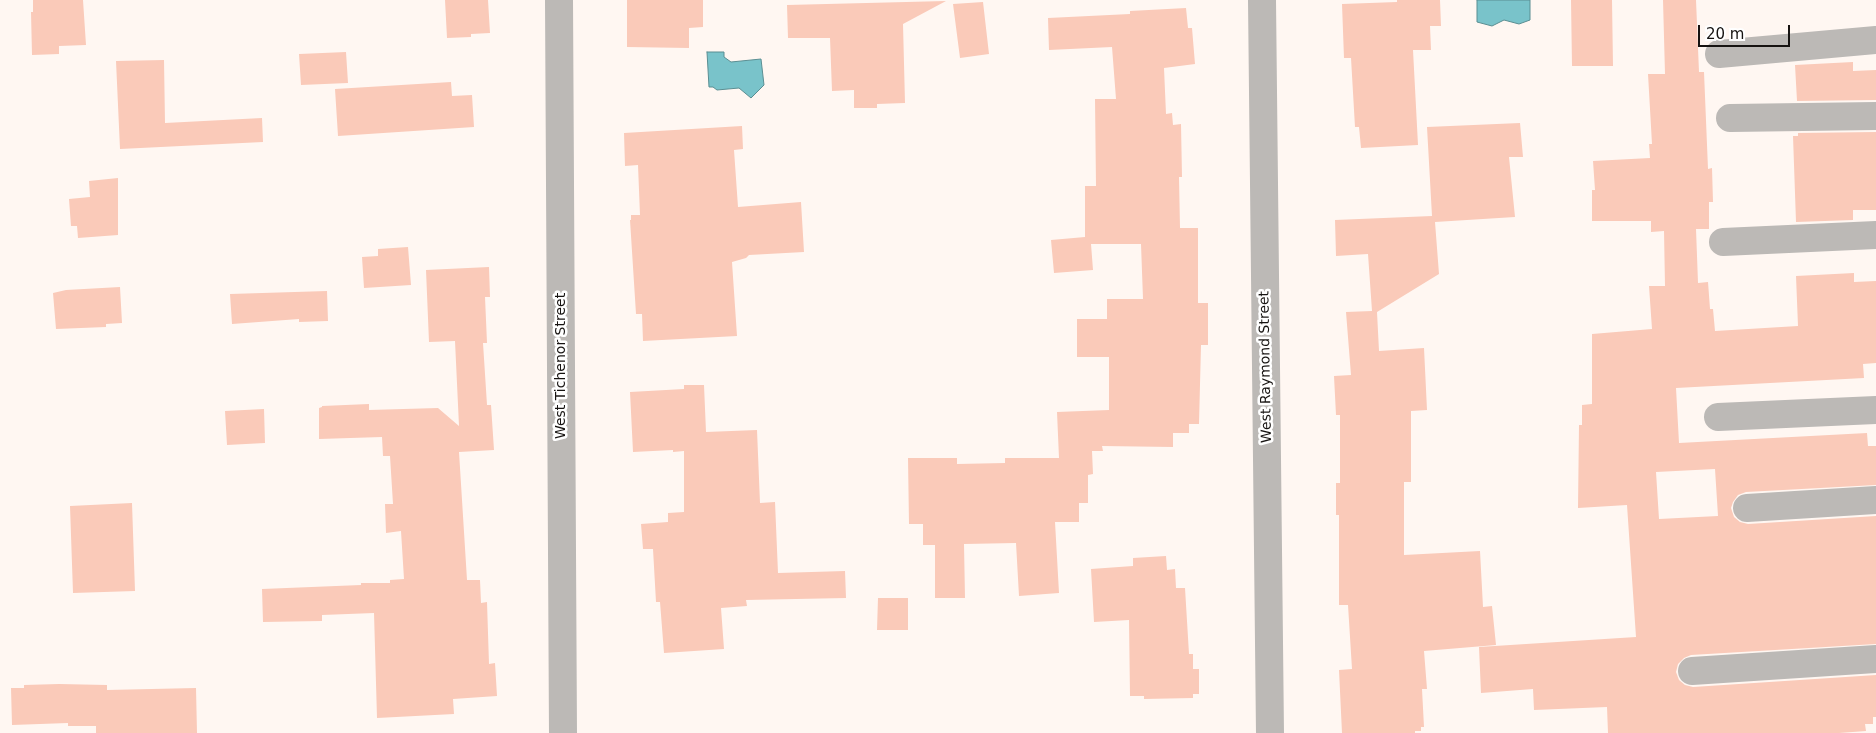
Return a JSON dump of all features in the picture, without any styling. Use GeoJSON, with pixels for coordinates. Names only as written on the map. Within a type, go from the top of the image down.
{"type":"FeatureCollection","features":[{"type":"Feature","properties":{"kind":"street","name":"West Tichenor Street"},"geometry":{"type":"LineString","coordinates":[[558,0],[563,733]]}},
{"type":"Feature","properties":{"kind":"street","name":"West Raymond Street"},"geometry":{"type":"LineString","coordinates":[[1262,0],[1270,733]]}},
{"type":"Feature","properties":{"kind":"street"},"geometry":{"type":"LineString","coordinates":[[1719,54],[1876,40]]}},
{"type":"Feature","properties":{"kind":"street"},"geometry":{"type":"LineString","coordinates":[[1730,118],[1876,116]]}},
{"type":"Feature","properties":{"kind":"street"},"geometry":{"type":"LineString","coordinates":[[1723,242],[1876,235]]}},
{"type":"Feature","properties":{"kind":"street"},"geometry":{"type":"LineString","coordinates":[[1718,417],[1876,410]]}},
{"type":"Feature","properties":{"kind":"street"},"geometry":{"type":"LineString","coordinates":[[1747,508],[1876,500]]}},
{"type":"Feature","properties":{"kind":"street"},"geometry":{"type":"LineString","coordinates":[[1692,671],[1876,659]]}},
{"type":"Feature","properties":{"kind":"water"},"geometry":{"type":"Polygon","coordinates":[[[1477,0],[1530,0],[1530,20],[1519,24],[1504,20],[1492,26],[1477,22],[1477,0]]]}},
{"type":"Feature","properties":{"kind":"water"},"geometry":{"type":"Polygon","coordinates":[[[707,52],[724,52],[724,57],[731,62],[761,59],[764,85],[751,98],[739,88],[717,90],[709,87],[707,52]]]}},
{"type":"Feature","properties":{"kind":"building"},"geometry":{"type":"Polygon","coordinates":[[[33,0],[83,0],[86,45],[59,46],[59,54],[32,55],[31,12],[33,12],[33,0]]]}},
{"type":"Feature","properties":{"kind":"building"},"geometry":{"type":"Polygon","coordinates":[[[445,0],[488,0],[490,33],[471,34],[471,37],[447,38],[445,0]]]}},
{"type":"Feature","properties":{"kind":"building"},"geometry":{"type":"Polygon","coordinates":[[[627,0],[703,0],[703,27],[689,28],[689,48],[627,47],[627,0]]]}},
{"type":"Feature","properties":{"kind":"building"},"geometry":{"type":"Polygon","coordinates":[[[1397,0],[1440,0],[1441,26],[1430,26],[1431,50],[1413,50],[1418,145],[1361,148],[1359,127],[1355,127],[1351,58],[1344,58],[1342,4],[1397,2],[1397,0]]]}},
{"type":"Feature","properties":{"kind":"building"},"geometry":{"type":"Polygon","coordinates":[[[1571,0],[1612,0],[1613,66],[1572,66],[1571,0]]]}},
{"type":"Feature","properties":{"kind":"building"},"geometry":{"type":"Polygon","coordinates":[[[1663,0],[1696,0],[1699,72],[1704,72],[1708,169],[1712,168],[1713,202],[1709,202],[1709,229],[1696,229],[1698,283],[1708,282],[1710,309],[1713,309],[1715,331],[1798,326],[1796,276],[1854,273],[1854,282],[1876,281],[1876,363],[1863,364],[1864,378],[1676,388],[1679,443],[1867,433],[1868,446],[1876,446],[1876,485],[1746,492],[1738,495],[1731,508],[1734,517],[1740,522],[1748,524],[1876,516],[1876,644],[1691,655],[1684,658],[1678,664],[1676,672],[1679,680],[1685,685],[1693,687],[1876,675],[1876,717],[1873,717],[1873,724],[1865,724],[1866,731],[1839,733],[1608,733],[1607,707],[1534,710],[1533,689],[1481,693],[1479,647],[1636,637],[1627,505],[1578,508],[1579,425],[1582,425],[1582,405],[1592,404],[1592,334],[1652,329],[1649,286],[1665,286],[1664,231],[1651,232],[1651,221],[1592,221],[1592,190],[1595,190],[1593,161],[1650,158],[1649,144],[1652,144],[1648,74],[1665,74],[1663,0]],[[1715,469],[1656,472],[1659,519],[1718,516],[1715,469]]]}},
{"type":"Feature","properties":{"kind":"building"},"geometry":{"type":"Polygon","coordinates":[[[946,1],[903,24],[905,103],[877,104],[877,108],[854,108],[854,90],[832,91],[830,38],[788,38],[787,5],[946,1]]]}},
{"type":"Feature","properties":{"kind":"building"},"geometry":{"type":"Polygon","coordinates":[[[983,2],[989,54],[960,58],[953,4],[983,2]]]}},
{"type":"Feature","properties":{"kind":"building"},"geometry":{"type":"Polygon","coordinates":[[[1186,8],[1188,28],[1192,28],[1195,64],[1164,68],[1166,114],[1172,113],[1173,125],[1181,124],[1182,177],[1179,177],[1180,228],[1198,228],[1198,303],[1208,303],[1208,345],[1201,345],[1199,424],[1189,424],[1189,433],[1173,433],[1173,447],[1102,446],[1103,451],[1092,451],[1093,474],[1088,475],[1088,503],[1079,503],[1079,522],[1055,522],[1059,593],[1019,596],[1016,543],[964,544],[965,598],[935,598],[935,545],[923,545],[923,524],[909,524],[908,458],[957,458],[957,464],[1005,463],[1005,458],[1059,458],[1057,412],[1109,410],[1109,357],[1077,357],[1077,319],[1107,319],[1107,299],[1143,299],[1141,244],[1091,244],[1093,270],[1054,273],[1051,240],[1085,237],[1085,186],[1096,186],[1095,99],[1116,99],[1112,47],[1049,50],[1048,18],[1130,14],[1130,11],[1186,8]]]}},
{"type":"Feature","properties":{"kind":"building"},"geometry":{"type":"Polygon","coordinates":[[[346,52],[348,83],[301,85],[299,54],[346,52]]]}},
{"type":"Feature","properties":{"kind":"building"},"geometry":{"type":"Polygon","coordinates":[[[164,60],[165,123],[262,118],[263,142],[120,149],[116,61],[164,60]]]}},
{"type":"Feature","properties":{"kind":"building"},"geometry":{"type":"Polygon","coordinates":[[[1853,62],[1853,71],[1876,70],[1876,100],[1797,101],[1795,65],[1853,62]]]}},
{"type":"Feature","properties":{"kind":"building"},"geometry":{"type":"Polygon","coordinates":[[[451,82],[452,96],[472,95],[474,127],[338,136],[335,89],[451,82]]]}},
{"type":"Feature","properties":{"kind":"building"},"geometry":{"type":"Polygon","coordinates":[[[1520,123],[1523,157],[1509,157],[1515,217],[1435,222],[1439,274],[1377,312],[1379,351],[1424,348],[1427,410],[1411,411],[1411,482],[1404,482],[1404,555],[1480,551],[1483,607],[1492,606],[1496,645],[1424,651],[1427,689],[1422,689],[1424,727],[1421,727],[1421,731],[1415,731],[1415,733],[1342,733],[1339,670],[1352,669],[1348,605],[1339,605],[1339,515],[1336,515],[1336,483],[1340,483],[1340,415],[1336,415],[1334,376],[1351,375],[1346,312],[1372,311],[1368,254],[1336,256],[1335,220],[1432,216],[1427,127],[1520,123]]]}},
{"type":"Feature","properties":{"kind":"building"},"geometry":{"type":"Polygon","coordinates":[[[742,126],[743,149],[734,150],[738,207],[801,202],[804,252],[749,255],[746,258],[732,262],[737,336],[643,341],[642,314],[636,314],[630,220],[631,215],[640,215],[638,165],[625,166],[624,133],[742,126]]]}},
{"type":"Feature","properties":{"kind":"building"},"geometry":{"type":"Polygon","coordinates":[[[1876,132],[1876,210],[1853,210],[1853,220],[1796,222],[1793,136],[1798,136],[1798,133],[1876,132]]]}},
{"type":"Feature","properties":{"kind":"building"},"geometry":{"type":"Polygon","coordinates":[[[118,178],[118,235],[78,238],[77,226],[71,226],[69,199],[90,197],[89,181],[118,178]]]}},
{"type":"Feature","properties":{"kind":"building"},"geometry":{"type":"Polygon","coordinates":[[[408,247],[411,285],[364,288],[362,257],[378,256],[378,249],[408,247]]]}},
{"type":"Feature","properties":{"kind":"building"},"geometry":{"type":"Polygon","coordinates":[[[489,267],[490,297],[485,297],[487,343],[483,343],[487,405],[491,405],[494,450],[459,452],[467,580],[480,580],[481,603],[487,602],[489,664],[495,663],[497,696],[453,699],[454,714],[377,718],[374,613],[322,615],[322,621],[263,622],[262,589],[390,583],[390,580],[404,579],[401,531],[386,533],[385,504],[393,504],[390,456],[383,456],[382,437],[319,439],[319,408],[322,406],[369,404],[369,410],[438,408],[459,426],[455,341],[429,342],[426,270],[489,267]]]}},
{"type":"Feature","properties":{"kind":"building"},"geometry":{"type":"Polygon","coordinates":[[[120,287],[122,323],[106,324],[106,327],[56,329],[53,293],[66,290],[120,287]]]}},
{"type":"Feature","properties":{"kind":"building"},"geometry":{"type":"Polygon","coordinates":[[[327,291],[328,321],[299,322],[299,319],[232,324],[230,294],[327,291]]]}},
{"type":"Feature","properties":{"kind":"building"},"geometry":{"type":"Polygon","coordinates":[[[684,385],[704,385],[706,432],[757,430],[760,503],[775,502],[778,573],[845,571],[846,598],[746,600],[747,606],[721,608],[724,649],[664,653],[660,602],[656,602],[653,549],[643,549],[641,524],[668,522],[668,513],[684,512],[684,451],[633,452],[630,392],[684,389],[684,385]]]}},
{"type":"Feature","properties":{"kind":"building"},"geometry":{"type":"Polygon","coordinates":[[[264,409],[265,443],[227,445],[225,411],[264,409]]]}},
{"type":"Feature","properties":{"kind":"building"},"geometry":{"type":"Polygon","coordinates":[[[132,503],[135,591],[73,593],[70,506],[132,503]]]}},
{"type":"Feature","properties":{"kind":"building"},"geometry":{"type":"Polygon","coordinates":[[[1166,556],[1167,570],[1175,569],[1176,588],[1185,588],[1189,654],[1193,654],[1193,669],[1199,669],[1199,694],[1193,694],[1193,698],[1144,699],[1144,696],[1130,696],[1129,620],[1094,622],[1091,569],[1133,566],[1133,558],[1166,556]]]}},
{"type":"Feature","properties":{"kind":"building"},"geometry":{"type":"Polygon","coordinates":[[[878,598],[908,598],[908,630],[877,630],[878,598]]]}},
{"type":"Feature","properties":{"kind":"building"},"geometry":{"type":"Polygon","coordinates":[[[24,685],[107,685],[107,690],[196,688],[197,733],[96,733],[96,726],[68,726],[68,723],[12,725],[11,688],[24,688],[24,685]]]}}]}
